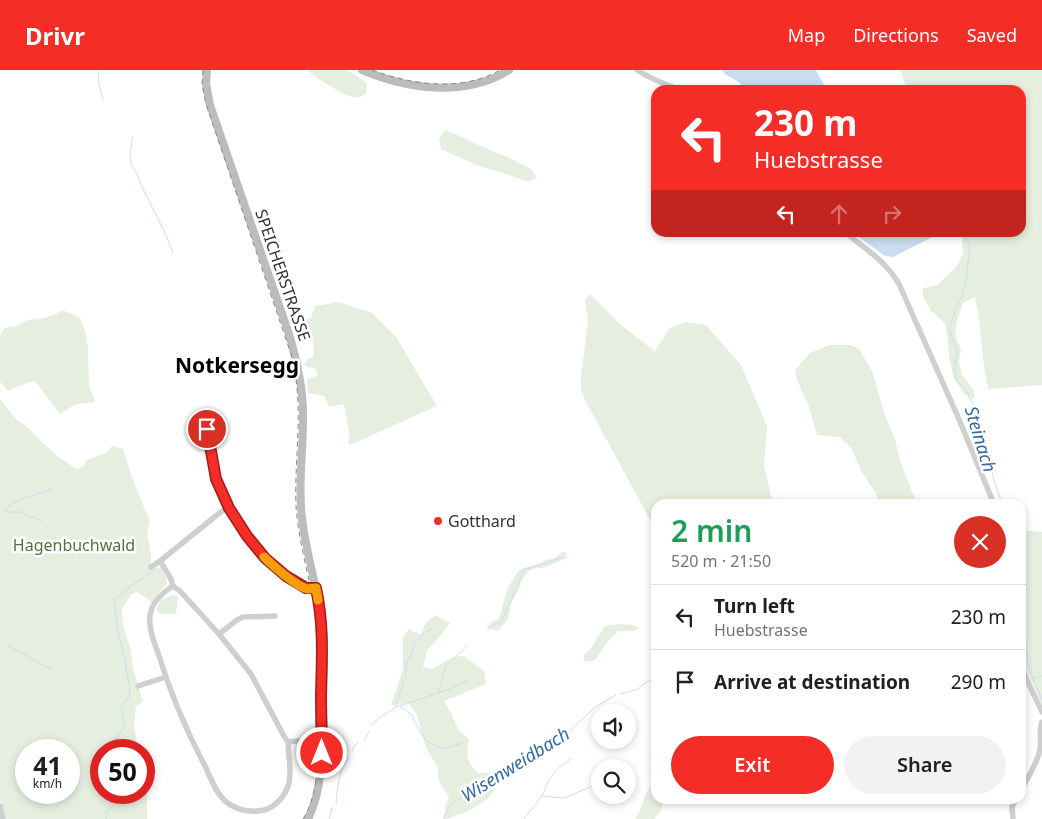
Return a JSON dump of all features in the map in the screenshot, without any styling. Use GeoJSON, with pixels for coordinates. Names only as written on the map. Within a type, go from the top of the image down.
{"type":"FeatureCollection","features":[{"type":"Feature","properties":{"kind":"main road","name":"SPEICHERSTRASSE"},"geometry":{"type":"LineString","coordinates":[[207,70],[207,88],[210,105],[288,330],[300,375],[303,420],[300,505],[322,628],[321,772],[319,787],[308,819]]}},
{"type":"Feature","properties":{"kind":"main road"},"geometry":{"type":"LineString","coordinates":[[362,70],[410,85],[444,88],[478,84],[495,78],[508,70]]}},
{"type":"Feature","properties":{"kind":"street"},"geometry":{"type":"LineString","coordinates":[[637,70],[666,85]]}},
{"type":"Feature","properties":{"kind":"street"},"geometry":{"type":"LineString","coordinates":[[851,237],[882,262],[899,284],[992,499]]}},
{"type":"Feature","properties":{"kind":"street"},"geometry":{"type":"LineString","coordinates":[[207,429],[216,479],[229,508],[247,536],[265,558],[286,576],[308,589],[316,588]]}},
{"type":"Feature","properties":{"kind":"street"},"geometry":{"type":"LineString","coordinates":[[150,567],[222,511],[229,508]]}},
{"type":"Feature","properties":{"kind":"street"},"geometry":{"type":"LineString","coordinates":[[160,561],[173,586],[180,591],[219,634],[251,674],[288,742],[289,784],[278,803],[268,809],[246,811],[234,807],[224,800],[192,742],[177,709],[150,624],[150,615],[156,601],[161,594],[173,586]]}},
{"type":"Feature","properties":{"kind":"street"},"geometry":{"type":"LineString","coordinates":[[219,634],[243,617],[275,616]]}},
{"type":"Feature","properties":{"kind":"street"},"geometry":{"type":"LineString","coordinates":[[138,686],[166,677]]}},
{"type":"Feature","properties":{"kind":"street"},"geometry":{"type":"LineString","coordinates":[[1026,678],[1042,712]]}},
{"type":"Feature","properties":{"kind":"street"},"geometry":{"type":"LineString","coordinates":[[1026,780],[1039,754],[1040,726],[1042,722]]}},
{"type":"Feature","properties":{"kind":"street"},"geometry":{"type":"LineString","coordinates":[[288,742],[322,738]]}},
{"type":"Feature","properties":{"kind":"street"},"geometry":{"type":"LineString","coordinates":[[1013,819],[1014,804]]}},
{"type":"Feature","properties":{"kind":"street"},"geometry":{"type":"LineString","coordinates":[[0,806],[3,819]]}},
{"type":"Feature","properties":{"kind":"green space"},"geometry":{"type":"Polygon","coordinates":[[[309,70],[346,70],[367,83],[366,94],[359,97],[348,95],[326,84],[309,72],[309,70]]]}},
{"type":"Feature","properties":{"kind":"green space"},"geometry":{"type":"Polygon","coordinates":[[[900,70],[1042,70],[1042,385],[988,389],[975,297],[963,303],[955,335],[961,349],[959,362],[962,375],[974,390],[974,399],[964,394],[954,379],[945,323],[931,311],[923,297],[923,288],[936,286],[955,268],[963,254],[962,237],[1026,237],[1026,85],[905,85],[900,70]]]}},
{"type":"Feature","properties":{"kind":"green space"},"geometry":{"type":"Polygon","coordinates":[[[445,130],[531,169],[537,178],[528,182],[476,165],[441,149],[439,139],[445,130]]]}},
{"type":"Feature","properties":{"kind":"green space"},"geometry":{"type":"Polygon","coordinates":[[[591,295],[622,326],[655,351],[670,328],[685,322],[706,325],[741,365],[767,426],[764,466],[772,499],[651,499],[651,522],[581,390],[588,321],[585,300],[591,295]]]}},
{"type":"Feature","properties":{"kind":"green space"},"geometry":{"type":"Polygon","coordinates":[[[339,302],[372,313],[396,337],[437,406],[350,445],[348,443],[350,437],[344,404],[329,407],[324,396],[308,393],[307,380],[318,375],[315,368],[307,367],[304,364],[307,359],[313,357],[314,343],[308,332],[300,325],[303,321],[311,318],[315,306],[339,302]]]}},
{"type":"Feature","properties":{"kind":"green space"},"geometry":{"type":"Polygon","coordinates":[[[63,310],[80,318],[85,330],[88,347],[89,385],[95,402],[76,404],[60,414],[35,381],[8,391],[0,382],[0,336],[4,328],[16,326],[28,320],[44,318],[63,310]]]}},
{"type":"Feature","properties":{"kind":"green space"},"geometry":{"type":"Polygon","coordinates":[[[829,345],[850,345],[859,349],[873,373],[884,413],[895,439],[900,461],[915,499],[878,499],[862,472],[851,448],[840,437],[817,435],[795,370],[810,353],[829,345]]]}},
{"type":"Feature","properties":{"kind":"green space","name":"Hagenbuchwald"},"geometry":{"type":"Polygon","coordinates":[[[0,400],[15,418],[58,457],[77,469],[83,467],[87,460],[106,453],[112,446],[123,449],[150,522],[147,533],[151,554],[151,569],[161,568],[167,583],[152,602],[137,592],[131,595],[122,609],[123,626],[131,650],[133,668],[143,702],[136,706],[134,725],[136,739],[90,739],[90,804],[147,804],[147,819],[5,819],[0,799],[0,400]]]}},
{"type":"Feature","properties":{"kind":"green space"},"geometry":{"type":"Polygon","coordinates":[[[1026,530],[1042,532],[1042,706],[1026,668],[1026,530]]]}},
{"type":"Feature","properties":{"kind":"green space"},"geometry":{"type":"Polygon","coordinates":[[[562,552],[566,552],[567,558],[542,568],[530,570],[522,580],[511,603],[508,619],[498,631],[490,629],[488,626],[498,619],[507,590],[520,569],[555,558],[562,552]]]}},
{"type":"Feature","properties":{"kind":"green space"},"geometry":{"type":"Polygon","coordinates":[[[173,595],[178,597],[176,614],[160,614],[156,609],[160,602],[164,598],[173,595]]]}},
{"type":"Feature","properties":{"kind":"green space"},"geometry":{"type":"Polygon","coordinates":[[[436,615],[450,623],[427,651],[423,667],[432,669],[453,657],[464,656],[484,671],[486,684],[444,701],[459,731],[469,739],[467,754],[469,761],[478,773],[494,773],[522,756],[527,762],[500,782],[488,799],[466,812],[447,819],[444,819],[445,807],[449,797],[439,781],[437,766],[426,748],[417,715],[409,703],[391,705],[403,669],[403,637],[409,629],[421,635],[425,624],[436,615]]]}},
{"type":"Feature","properties":{"kind":"green space"},"geometry":{"type":"Polygon","coordinates":[[[618,624],[632,625],[639,628],[635,631],[619,631],[607,642],[596,659],[589,662],[584,660],[584,655],[591,648],[605,626],[618,624]]]}},
{"type":"Feature","properties":{"kind":"green space"},"geometry":{"type":"Polygon","coordinates":[[[651,786],[651,804],[662,804],[661,810],[654,819],[635,819],[641,808],[645,795],[651,786]]]}},
{"type":"Feature","properties":{"kind":"water"},"geometry":{"type":"Polygon","coordinates":[[[722,70],[816,70],[824,85],[741,85],[722,70]]]}},
{"type":"Feature","properties":{"kind":"water"},"geometry":{"type":"Polygon","coordinates":[[[859,237],[932,237],[893,257],[885,256],[859,237]]]}},
{"type":"Feature","properties":{"kind":"waterway"},"geometry":{"type":"LineString","coordinates":[[98,70],[103,100]]}},
{"type":"Feature","properties":{"kind":"waterway"},"geometry":{"type":"LineString","coordinates":[[133,137],[130,152],[131,164],[173,253]]}},
{"type":"Feature","properties":{"kind":"waterway","name":"Steinach"},"geometry":{"type":"LineString","coordinates":[[964,237],[969,244],[966,282],[950,327],[950,333],[957,350],[955,375],[958,382],[966,390],[976,411],[981,426],[986,459],[1000,499]]}},
{"type":"Feature","properties":{"kind":"waterway"},"geometry":{"type":"LineString","coordinates":[[5,512],[10,505],[21,499],[52,489]]}},
{"type":"Feature","properties":{"kind":"waterway"},"geometry":{"type":"LineString","coordinates":[[5,512],[22,512],[42,521]]}},
{"type":"Feature","properties":{"kind":"waterway"},"geometry":{"type":"LineString","coordinates":[[487,629],[502,621],[524,570],[563,557]]}},
{"type":"Feature","properties":{"kind":"waterway"},"geometry":{"type":"LineString","coordinates":[[116,739],[125,725],[121,707],[129,697],[130,690],[114,600],[152,572]]}},
{"type":"Feature","properties":{"kind":"waterway"},"geometry":{"type":"LineString","coordinates":[[371,725],[395,707],[405,679],[407,661],[411,656],[415,642],[424,633],[432,629]]}},
{"type":"Feature","properties":{"kind":"waterway"},"geometry":{"type":"LineString","coordinates":[[396,707],[438,693],[446,666],[468,645]]}},
{"type":"Feature","properties":{"kind":"waterway"},"geometry":{"type":"LineString","coordinates":[[8,646],[53,670]]}},
{"type":"Feature","properties":{"kind":"waterway","name":"Steinach"},"geometry":{"type":"LineString","coordinates":[[1026,646],[1028,665],[1042,700]]}},
{"type":"Feature","properties":{"kind":"waterway"},"geometry":{"type":"LineString","coordinates":[[1033,679],[1042,676]]}},
{"type":"Feature","properties":{"kind":"waterway"},"geometry":{"type":"LineString","coordinates":[[438,693],[471,679]]}},
{"type":"Feature","properties":{"kind":"waterway","name":"Wisenweidbach"},"geometry":{"type":"LineString","coordinates":[[620,694],[638,689],[651,680]]}},
{"type":"Feature","properties":{"kind":"waterway","name":"Wisenweidbach"},"geometry":{"type":"LineString","coordinates":[[443,819],[451,805],[529,750],[566,735],[594,708],[616,695]]}},
{"type":"Feature","properties":{"kind":"waterway"},"geometry":{"type":"LineString","coordinates":[[400,706],[412,715],[426,741],[443,749],[463,743]]}},
{"type":"Feature","properties":{"kind":"waterway"},"geometry":{"type":"LineString","coordinates":[[364,740],[369,732]]}},
{"type":"Feature","properties":{"kind":"waterway"},"geometry":{"type":"LineString","coordinates":[[353,751],[354,746],[358,743]]}},
{"type":"Feature","properties":{"kind":"waterway"},"geometry":{"type":"LineString","coordinates":[[336,804],[341,773],[349,758]]}},
{"type":"Feature","properties":{"kind":"waterway"},"geometry":{"type":"LineString","coordinates":[[542,796],[553,774],[571,759]]}},
{"type":"Feature","properties":{"kind":"waterway"},"geometry":{"type":"LineString","coordinates":[[524,819],[542,796],[564,798],[591,787]]}},
{"type":"Feature","properties":{"kind":"waterway"},"geometry":{"type":"LineString","coordinates":[[106,819],[106,811],[116,804]]}},
{"type":"Feature","properties":{"kind":"waterway"},"geometry":{"type":"LineString","coordinates":[[329,819],[332,808]]}},
{"type":"Feature","properties":{"kind":"railway"},"geometry":{"type":"LineString","coordinates":[[203,70],[202,84],[206,104],[291,354],[295,374],[298,412],[296,506],[318,630],[319,656],[316,733]]}},
{"type":"Feature","properties":{"kind":"railway"},"geometry":{"type":"LineString","coordinates":[[372,70],[404,79],[437,84],[470,81],[500,70]]}},
{"type":"Feature","properties":{"kind":"railway"},"geometry":{"type":"LineString","coordinates":[[303,819],[309,808],[317,774],[316,727]]}},
{"type":"Feature","properties":{"kind":"slow traffic"},"geometry":{"type":"LineString","coordinates":[[264,557],[300,585],[308,589],[316,588],[318,600]]}},
{"type":"Feature","properties":{"kind":"place","name":"Gotthard"},"geometry":{"type":"Point","coordinates":[438,521]}},
{"type":"Feature","properties":{"kind":"district","name":"Notkersegg"},"geometry":{"type":"Point","coordinates":[237,365]}},
{"type":"Feature","properties":{"kind":"route"},"geometry":{"type":"LineString","coordinates":[[207,429],[216,479],[229,508],[247,536],[265,558],[286,576],[308,589],[316,588],[322,628],[322,753]]}}]}
